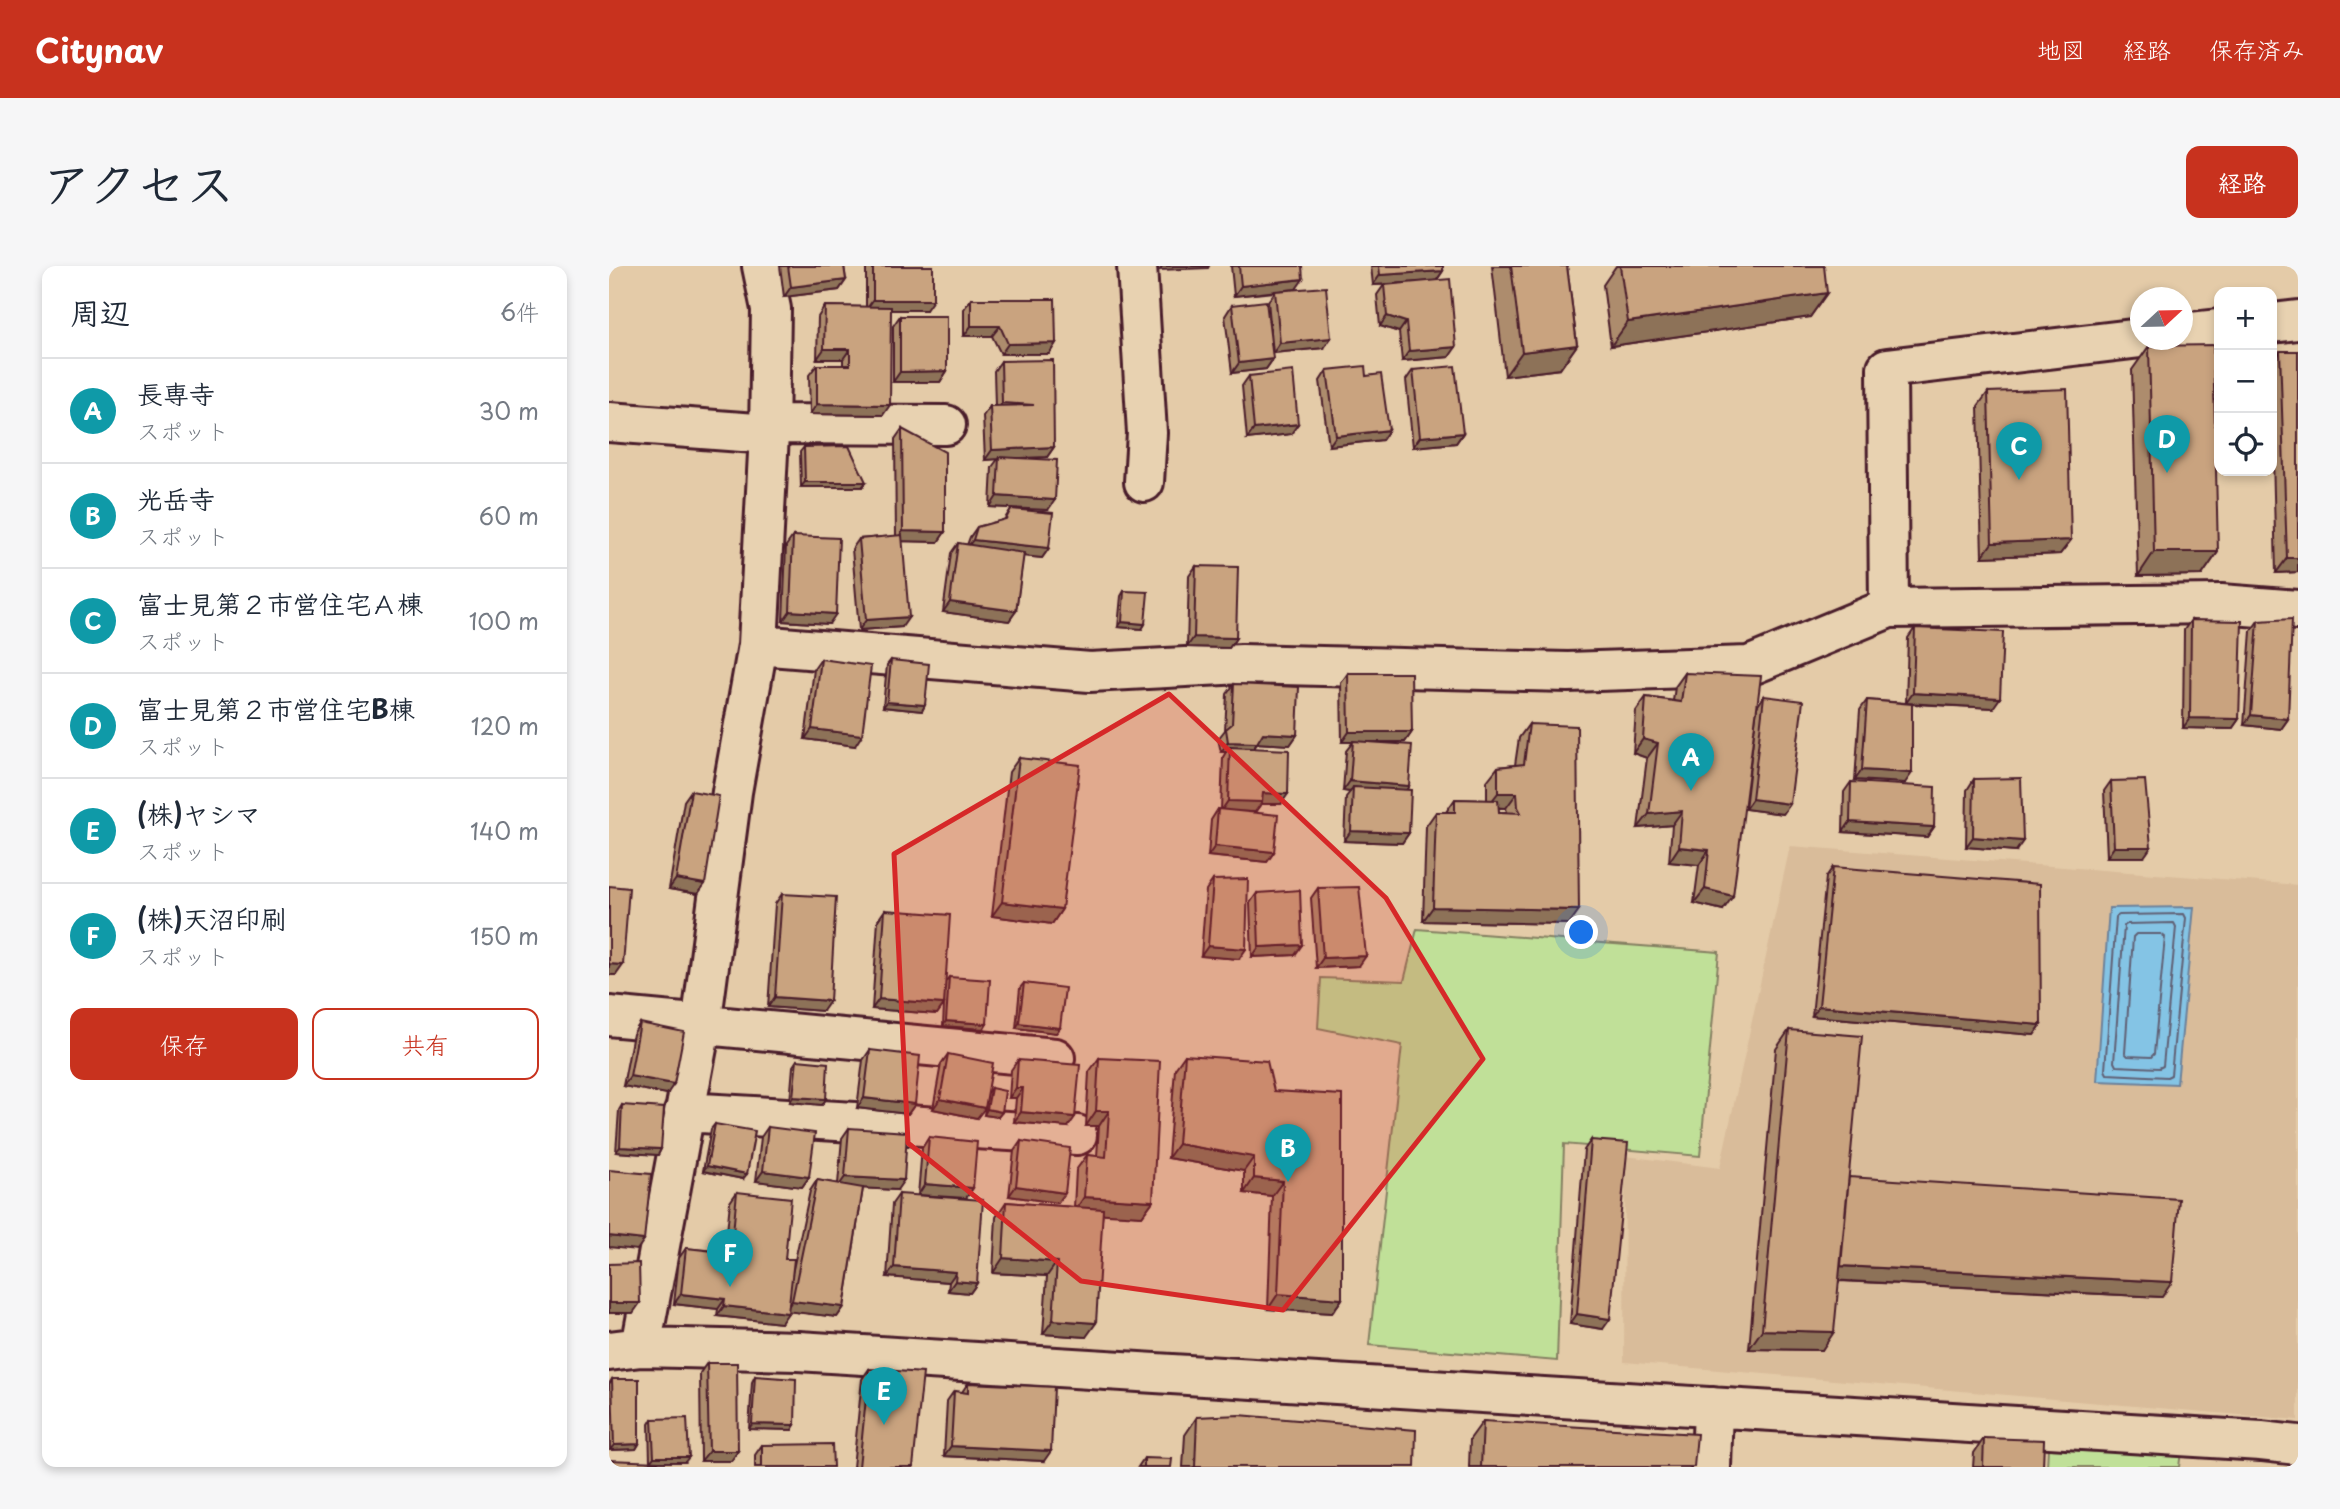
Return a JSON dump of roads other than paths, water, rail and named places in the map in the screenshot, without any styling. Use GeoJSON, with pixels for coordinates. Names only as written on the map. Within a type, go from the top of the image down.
{"type":"FeatureCollection","features":[{"type":"Feature","properties":{"kind":"street"},"geometry":{"type":"LineString","coordinates":[[762,266],[771,309],[758,645],[732,792],[701,1026],[684,1112],[625,1349],[799,1350],[2261,1441],[2298,1446]]}},
{"type":"Feature","properties":{"kind":"street"},"geometry":{"type":"LineString","coordinates":[[1137,266],[1147,433],[1144,482]]}},
{"type":"Feature","properties":{"kind":"street"},"geometry":{"type":"LineString","coordinates":[[2277,322],[2298,320]]}},
{"type":"Feature","properties":{"kind":"street"},"geometry":{"type":"LineString","coordinates":[[2193,332],[2214,330]]}},
{"type":"Feature","properties":{"kind":"street"},"geometry":{"type":"LineString","coordinates":[[1889,608],[1887,368],[2130,339]]}},
{"type":"Feature","properties":{"kind":"street"},"geometry":{"type":"LineString","coordinates":[[609,422],[768,429],[946,425]]}},
{"type":"Feature","properties":{"kind":"street"},"geometry":{"type":"LineString","coordinates":[[758,645],[1090,673],[1242,664],[1568,672],[1749,666],[1889,608],[2221,604],[2298,610]]}},
{"type":"Feature","properties":{"kind":"street"},"geometry":{"type":"LineString","coordinates":[[609,1016],[1055,1058]]}},
{"type":"Feature","properties":{"kind":"street"},"geometry":{"type":"LineString","coordinates":[[684,1112],[1077,1135]]}},
{"type":"Feature","properties":{"kind":"street"},"geometry":{"type":"LineString","coordinates":[[1711,1467],[1713,1407]]}},
{"type":"Feature","properties":{"kind":"water"},"geometry":{"type":"Polygon","coordinates":[[[2194,907],[2177,1084],[2097,1081],[2109,908],[2194,907]]]}},
{"type":"Feature","properties":{"kind":"place","name":"富士見第２市営住宅B棟"},"geometry":{"type":"Point","coordinates":[2167,473]}},
{"type":"Feature","properties":{"kind":"place","name":"富士見第２市営住宅Ａ棟"},"geometry":{"type":"Point","coordinates":[2019,480]}},
{"type":"Feature","properties":{"kind":"place","name":"長専寺"},"geometry":{"type":"Point","coordinates":[1691,791]}},
{"type":"Feature","properties":{"kind":"place","name":"光岳寺"},"geometry":{"type":"Point","coordinates":[1288,1182]}},
{"type":"Feature","properties":{"kind":"place","name":"(株)天沼印刷"},"geometry":{"type":"Point","coordinates":[730,1287]}},
{"type":"Feature","properties":{"kind":"place","name":"(株)ヤシマ"},"geometry":{"type":"Point","coordinates":[884,1425]}}]}
